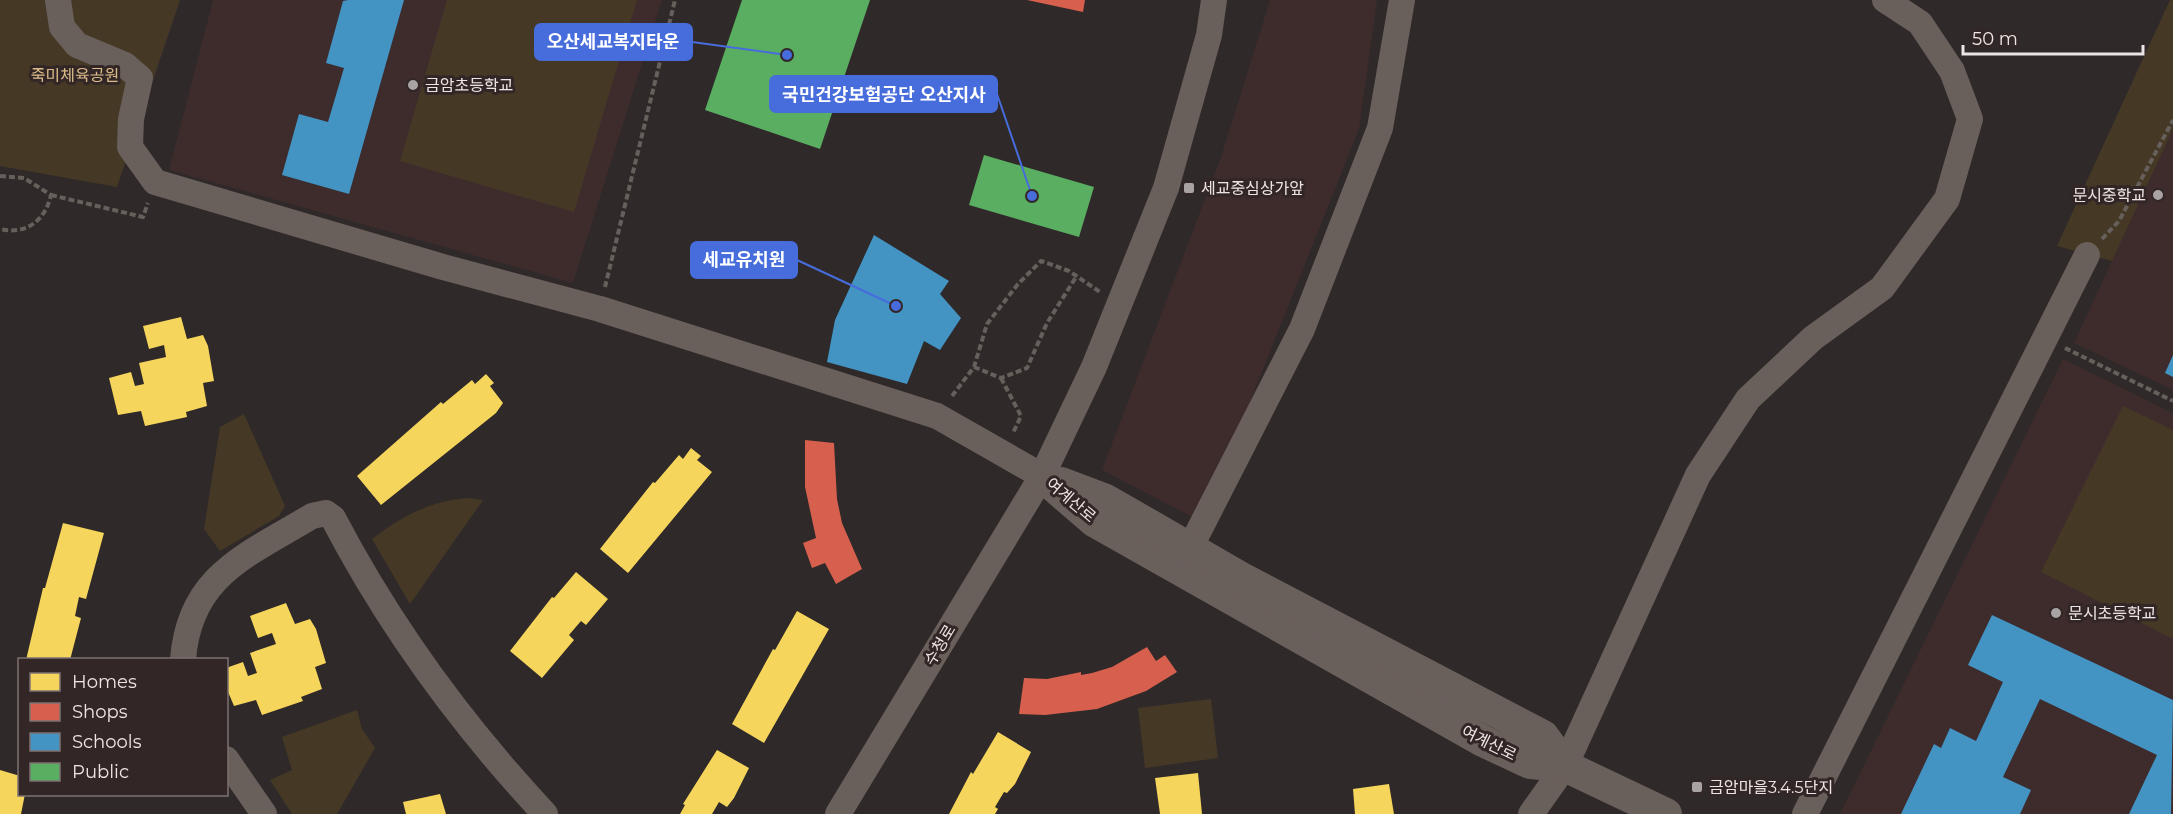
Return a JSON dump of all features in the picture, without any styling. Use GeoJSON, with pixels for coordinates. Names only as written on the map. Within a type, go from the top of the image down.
{"type":"FeatureCollection","features":[{"type":"Feature","properties":{"kind":"street"},"geometry":{"type":"LineString","coordinates":[[58,0],[62,27],[77,45],[125,65],[140,78],[131,119],[130,147],[155,182],[443,267],[600,309],[936,416],[1042,476]]}},
{"type":"Feature","properties":{"kind":"street","name":"수청로"},"geometry":{"type":"LineString","coordinates":[[838,814],[1042,476],[1094,367],[1166,188],[1209,35],[1214,0]]}},
{"type":"Feature","properties":{"kind":"street"},"geometry":{"type":"LineString","coordinates":[[1190,548],[1302,329],[1380,128],[1402,0]]}},
{"type":"Feature","properties":{"kind":"street"},"geometry":{"type":"LineString","coordinates":[[1531,814],[1564,766],[1698,475],[1748,399],[1813,338],[1882,288],[1912,251],[1947,199],[1970,119],[1952,71],[1920,23],[1885,0]]}},
{"type":"Feature","properties":{"kind":"street"},"geometry":{"type":"LineString","coordinates":[[1805,814],[2087,255]]}},
{"type":"Feature","properties":{"kind":"street","name":"여계산로"},"geometry":{"type":"LineString","coordinates":[[1042,476],[1106,500],[1190,548],[1543,736],[1564,766]]}},
{"type":"Feature","properties":{"kind":"street","name":"여계산로"},"geometry":{"type":"LineString","coordinates":[[1042,476],[1094,521],[1387,689],[1483,741],[1530,763],[1564,766],[1666,814]]}},
{"type":"Feature","properties":{"kind":"street"},"geometry":{"type":"LineString","coordinates":[[183,658],[185,642],[194,612],[207,588],[228,567],[312,516],[326,513],[333,518],[396,629],[460,718],[545,814]]}},
{"type":"Feature","properties":{"kind":"street"},"geometry":{"type":"LineString","coordinates":[[228,762],[264,814]]}},
{"type":"Feature","properties":{"kind":"path"},"geometry":{"type":"LineString","coordinates":[[600,309],[675,0]]}},
{"type":"Feature","properties":{"kind":"path"},"geometry":{"type":"LineString","coordinates":[[2087,255],[2119,221],[2173,120]]}},
{"type":"Feature","properties":{"kind":"path"},"geometry":{"type":"LineString","coordinates":[[0,176],[24,178],[51,195],[143,218],[155,182]]}},
{"type":"Feature","properties":{"kind":"path"},"geometry":{"type":"LineString","coordinates":[[0,229],[16,231],[32,226],[46,210],[51,195]]}},
{"type":"Feature","properties":{"kind":"path"},"geometry":{"type":"LineString","coordinates":[[936,416],[974,367],[987,324],[1018,284],[1041,261],[1069,271],[1096,292],[1104,292]]}},
{"type":"Feature","properties":{"kind":"path"},"geometry":{"type":"LineString","coordinates":[[1001,378],[1027,368],[1047,323],[1076,277]]}},
{"type":"Feature","properties":{"kind":"path"},"geometry":{"type":"LineString","coordinates":[[2045,339],[2173,401]]}},
{"type":"Feature","properties":{"kind":"path"},"geometry":{"type":"LineString","coordinates":[[974,367],[1001,378],[1021,416],[1002,455]]}},
{"type":"Feature","properties":{"kind":"shaded area","name":"금암초등학교"},"geometry":{"type":"Polygon","coordinates":[[[213,0],[662,0],[573,283],[169,170],[213,0]]]}},
{"type":"Feature","properties":{"kind":"shaded area"},"geometry":{"type":"Polygon","coordinates":[[[1270,0],[1377,0],[1359,129],[1202,522],[1102,470],[1221,157],[1270,0]]]}},
{"type":"Feature","properties":{"kind":"shaded area","name":"문시중학교"},"geometry":{"type":"Polygon","coordinates":[[[2173,129],[2173,390],[2074,343],[2173,129]]]}},
{"type":"Feature","properties":{"kind":"shaded area","name":"문시초등학교"},"geometry":{"type":"Polygon","coordinates":[[[2063,359],[2173,413],[2173,814],[1840,814],[2063,359]]]}},
{"type":"Feature","properties":{"kind":"green space","name":"죽미체육공원"},"geometry":{"type":"Polygon","coordinates":[[[0,0],[180,0],[117,187],[0,166],[0,0]]]}},
{"type":"Feature","properties":{"kind":"green space"},"geometry":{"type":"Polygon","coordinates":[[[447,0],[637,0],[574,212],[400,161],[447,0]]]}},
{"type":"Feature","properties":{"kind":"green space"},"geometry":{"type":"Polygon","coordinates":[[[2170,0],[2173,0],[2173,129],[2112,261],[2057,246],[2170,0]]]}},
{"type":"Feature","properties":{"kind":"green space"},"geometry":{"type":"Polygon","coordinates":[[[2123,406],[2173,430],[2173,639],[2041,572],[2123,406]]]}},
{"type":"Feature","properties":{"kind":"green space"},"geometry":{"type":"Polygon","coordinates":[[[244,414],[285,506],[279,516],[220,551],[204,529],[220,427],[244,414]]]}},
{"type":"Feature","properties":{"kind":"green space"},"geometry":{"type":"Polygon","coordinates":[[[468,498],[483,500],[410,604],[372,539],[394,523],[417,511],[441,502],[468,498]]]}},
{"type":"Feature","properties":{"kind":"green space"},"geometry":{"type":"Polygon","coordinates":[[[1211,699],[1218,758],[1145,768],[1138,708],[1211,699]]]}},
{"type":"Feature","properties":{"kind":"green space"},"geometry":{"type":"Polygon","coordinates":[[[357,710],[362,729],[375,748],[337,814],[292,814],[270,780],[292,770],[282,737],[357,710]]]}},
{"type":"Feature","properties":{"kind":"building: Homes"},"geometry":{"type":"Polygon","coordinates":[[[181,317],[187,339],[203,335],[208,346],[214,381],[203,383],[207,406],[186,412],[187,417],[145,426],[141,411],[118,415],[109,378],[131,372],[135,386],[144,384],[139,363],[166,357],[164,345],[149,349],[143,326],[181,317]]]}},
{"type":"Feature","properties":{"kind":"building: Homes"},"geometry":{"type":"Polygon","coordinates":[[[486,374],[494,383],[490,386],[503,403],[496,413],[381,505],[357,476],[441,402],[443,404],[472,380],[475,384],[486,374]]]}},
{"type":"Feature","properties":{"kind":"building: Homes"},"geometry":{"type":"Polygon","coordinates":[[[691,448],[701,456],[697,460],[712,472],[628,573],[600,549],[653,482],[655,483],[679,455],[683,459],[691,448]]]}},
{"type":"Feature","properties":{"kind":"building: Homes"},"geometry":{"type":"Polygon","coordinates":[[[63,523],[104,533],[86,599],[79,597],[75,616],[81,618],[71,658],[26,658],[43,588],[45,588],[63,523]]]}},
{"type":"Feature","properties":{"kind":"building: Homes"},"geometry":{"type":"Polygon","coordinates":[[[576,572],[608,599],[586,625],[581,621],[569,635],[574,640],[542,678],[510,651],[552,597],[554,598],[576,572]]]}},
{"type":"Feature","properties":{"kind":"building: Homes"},"geometry":{"type":"Polygon","coordinates":[[[286,603],[295,624],[310,619],[316,629],[326,663],[315,667],[322,689],[301,697],[303,701],[262,715],[256,700],[234,706],[228,692],[228,667],[243,662],[248,676],[257,673],[250,653],[276,644],[272,633],[258,638],[250,616],[286,603]]]}},
{"type":"Feature","properties":{"kind":"building: Homes"},"geometry":{"type":"Polygon","coordinates":[[[797,611],[829,629],[764,743],[732,724],[773,649],[775,650],[797,611]]]}},
{"type":"Feature","properties":{"kind":"building: Homes"},"geometry":{"type":"Polygon","coordinates":[[[998,732],[1031,752],[1015,784],[1007,793],[1004,792],[995,807],[998,809],[995,814],[949,814],[971,772],[973,774],[998,732]]]}},
{"type":"Feature","properties":{"kind":"building: Homes"},"geometry":{"type":"Polygon","coordinates":[[[717,750],[749,768],[734,798],[727,807],[719,802],[712,814],[680,814],[685,805],[683,804],[717,750]]]}},
{"type":"Feature","properties":{"kind":"building: Homes"},"geometry":{"type":"Polygon","coordinates":[[[0,770],[18,775],[18,796],[25,796],[21,814],[0,814],[0,770]]]}},
{"type":"Feature","properties":{"kind":"building: Homes"},"geometry":{"type":"Polygon","coordinates":[[[1198,773],[1202,814],[1160,814],[1155,778],[1198,773]]]}},
{"type":"Feature","properties":{"kind":"building: Homes"},"geometry":{"type":"Polygon","coordinates":[[[1389,784],[1394,814],[1355,814],[1353,789],[1389,784]]]}},
{"type":"Feature","properties":{"kind":"building: Homes"},"geometry":{"type":"Polygon","coordinates":[[[440,794],[446,814],[406,814],[403,802],[440,794]]]}},
{"type":"Feature","properties":{"kind":"building: Shops"},"geometry":{"type":"Polygon","coordinates":[[[1027,0],[1085,0],[1083,12],[1027,0]]]}},
{"type":"Feature","properties":{"kind":"building: Shops"},"geometry":{"type":"Polygon","coordinates":[[[805,440],[834,443],[837,499],[842,523],[862,569],[836,584],[825,563],[812,568],[803,543],[816,538],[805,487],[805,440]]]}},
{"type":"Feature","properties":{"kind":"building: Shops"},"geometry":{"type":"Polygon","coordinates":[[[1147,647],[1156,661],[1165,655],[1177,672],[1146,691],[1097,709],[1045,715],[1019,714],[1024,678],[1047,679],[1081,672],[1081,675],[1092,673],[1112,667],[1147,647]]]}},
{"type":"Feature","properties":{"kind":"building: Schools"},"geometry":{"type":"Polygon","coordinates":[[[404,0],[349,194],[282,175],[299,114],[328,122],[344,68],[326,63],[343,1],[404,0]]]}},
{"type":"Feature","properties":{"kind":"building: Schools"},"geometry":{"type":"Polygon","coordinates":[[[874,235],[949,281],[940,294],[961,318],[940,350],[924,341],[907,384],[827,362],[835,320],[874,235]]]}},
{"type":"Feature","properties":{"kind":"building: Schools"},"geometry":{"type":"Polygon","coordinates":[[[2173,355],[2173,377],[2165,373],[2173,355]]]}},
{"type":"Feature","properties":{"kind":"building: Schools"},"geometry":{"type":"Polygon","coordinates":[[[1992,615],[2173,700],[2171,814],[2129,814],[2157,755],[2040,699],[2003,777],[2031,790],[2020,814],[1901,814],[1934,744],[1941,748],[1950,728],[1976,741],[2003,682],[1968,665],[1992,615]]]}},
{"type":"Feature","properties":{"kind":"building: Public"},"geometry":{"type":"Polygon","coordinates":[[[742,0],[870,0],[820,149],[705,110],[742,0]]]}},
{"type":"Feature","properties":{"kind":"building: Public"},"geometry":{"type":"Polygon","coordinates":[[[984,155],[1094,187],[1079,237],[969,205],[984,155]]]}},
{"type":"Feature","properties":{"kind":"place","name":"오산세교복지타운"},"geometry":{"type":"Point","coordinates":[787,55]}},
{"type":"Feature","properties":{"kind":"place","name":"금암초등학교"},"geometry":{"type":"Point","coordinates":[413,85]}},
{"type":"Feature","properties":{"kind":"place","name":"세교중심상가앞"},"geometry":{"type":"Point","coordinates":[1189,188]}},
{"type":"Feature","properties":{"kind":"place","name":"문시중학교"},"geometry":{"type":"Point","coordinates":[2158,195]}},
{"type":"Feature","properties":{"kind":"place","name":"국민건강보험공단 오산지사"},"geometry":{"type":"Point","coordinates":[1032,196]}},
{"type":"Feature","properties":{"kind":"place","name":"세교유치원"},"geometry":{"type":"Point","coordinates":[896,306]}},
{"type":"Feature","properties":{"kind":"place","name":"문시초등학교"},"geometry":{"type":"Point","coordinates":[2056,613]}},
{"type":"Feature","properties":{"kind":"place","name":"금암마을3.4.5단지"},"geometry":{"type":"Point","coordinates":[1697,787]}}]}
